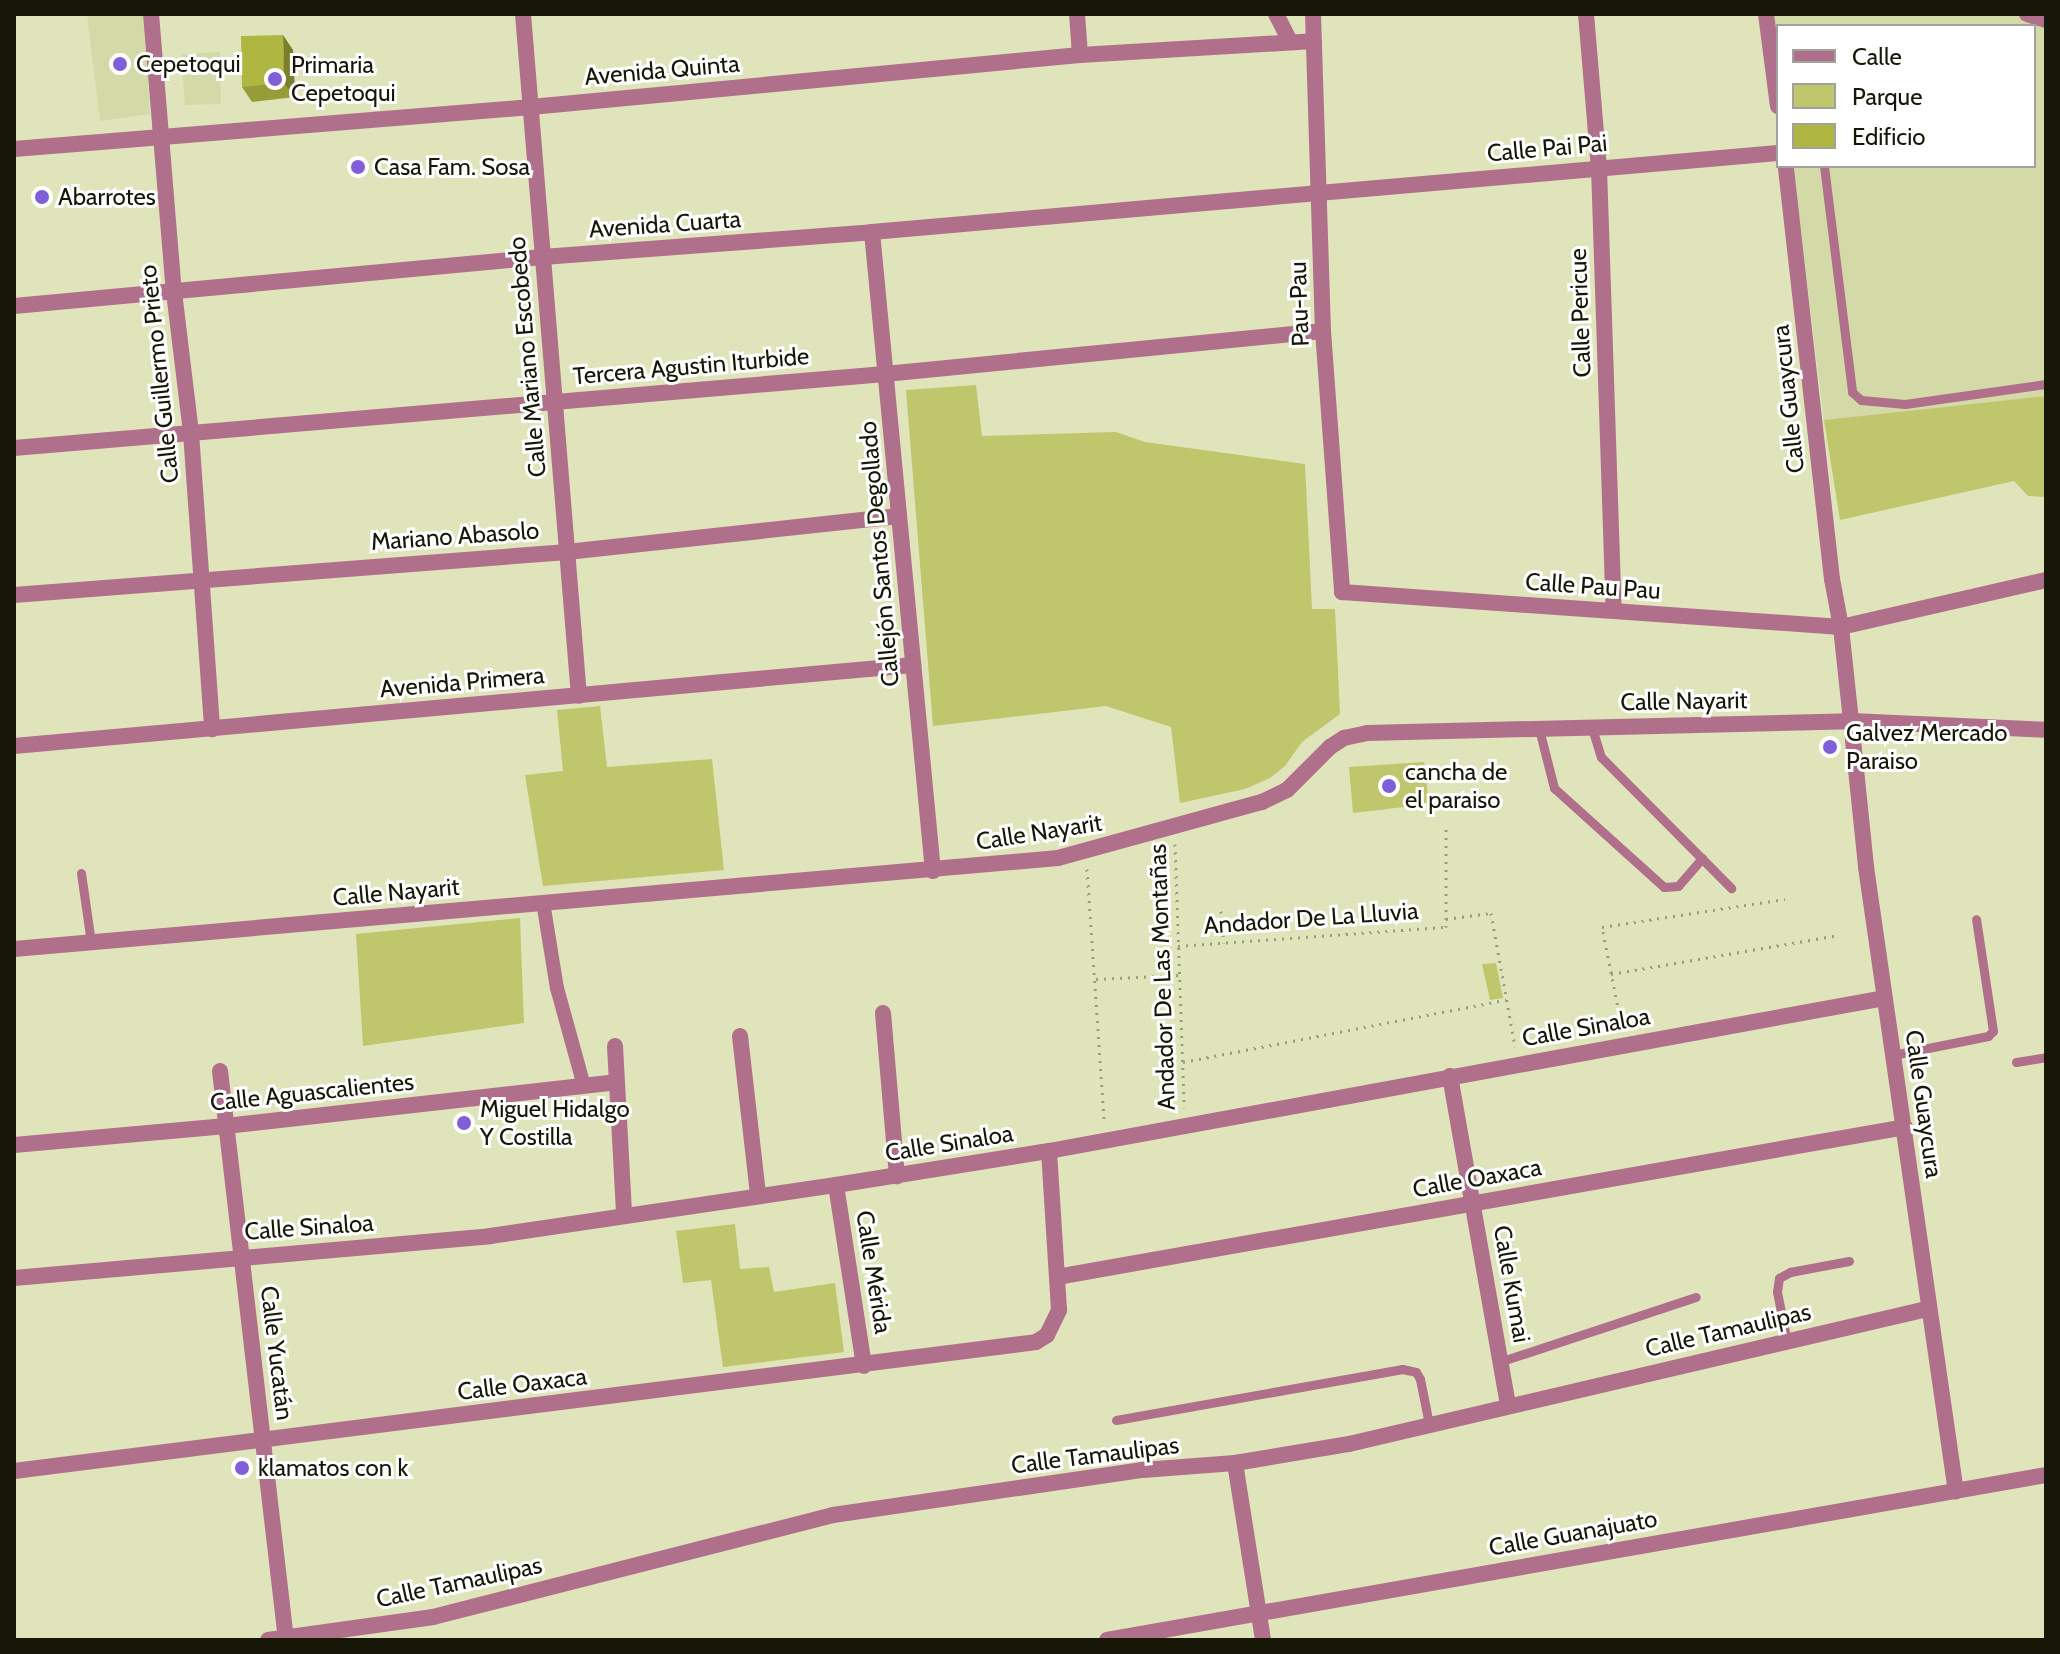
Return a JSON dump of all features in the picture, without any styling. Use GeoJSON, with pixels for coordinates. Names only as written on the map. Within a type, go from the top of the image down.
{"type":"FeatureCollection","features":[{"type":"Feature","properties":{"kind":"street","name":"Calle Guillermo Prieto"},"geometry":{"type":"LineString","coordinates":[[151,14],[174,292],[191,433],[212,729]]}},
{"type":"Feature","properties":{"kind":"street","name":"Calle Mariano Escobedo"},"geometry":{"type":"LineString","coordinates":[[523,14],[579,696]]}},
{"type":"Feature","properties":{"kind":"street"},"geometry":{"type":"LineString","coordinates":[[1077,14],[1080,55]]}},
{"type":"Feature","properties":{"kind":"street"},"geometry":{"type":"LineString","coordinates":[[1276,14],[1290,42]]}},
{"type":"Feature","properties":{"kind":"street","name":"Pau-Pau"},"geometry":{"type":"LineString","coordinates":[[1313,14],[1323,331],[1342,592]]}},
{"type":"Feature","properties":{"kind":"street","name":"Calle Pericue"},"geometry":{"type":"LineString","coordinates":[[1586,14],[1599,168],[1614,611]]}},
{"type":"Feature","properties":{"kind":"street"},"geometry":{"type":"LineString","coordinates":[[1766,14],[1776,91]]}},
{"type":"Feature","properties":{"kind":"street"},"geometry":{"type":"LineString","coordinates":[[2027,14],[2046,20]]}},
{"type":"Feature","properties":{"kind":"street","name":"Avenida Quinta"},"geometry":{"type":"LineString","coordinates":[[14,149],[161,134],[531,107],[1080,55],[1314,41]]}},
{"type":"Feature","properties":{"kind":"street","name":"Calle Pai Pai"},"geometry":{"type":"LineString","coordinates":[[1320,192],[1776,153]]}},
{"type":"Feature","properties":{"kind":"street","name":"Calle Guaycura"},"geometry":{"type":"LineString","coordinates":[[1786,168],[1884,998],[1956,1492]]}},
{"type":"Feature","properties":{"kind":"street","name":"Avenida Cuarta"},"geometry":{"type":"LineString","coordinates":[[14,306],[543,257],[872,232],[1320,192]]}},
{"type":"Feature","properties":{"kind":"street","name":"Callejón Santos Degollado"},"geometry":{"type":"LineString","coordinates":[[872,232],[933,871]]}},
{"type":"Feature","properties":{"kind":"street","name":"Tercera Agustin Iturbide"},"geometry":{"type":"LineString","coordinates":[[14,448],[885,374],[1323,331]]}},
{"type":"Feature","properties":{"kind":"street","name":"Mariano Abasolo"},"geometry":{"type":"LineString","coordinates":[[14,595],[567,552],[899,516]]}},
{"type":"Feature","properties":{"kind":"street","name":"Calle Pau Pau"},"geometry":{"type":"LineString","coordinates":[[1342,592],[1841,627],[2046,580]]}},
{"type":"Feature","properties":{"kind":"street","name":"Avenida Primera"},"geometry":{"type":"LineString","coordinates":[[14,746],[913,665]]}},
{"type":"Feature","properties":{"kind":"street","name":"Calle Nayarit"},"geometry":{"type":"LineString","coordinates":[[14,949],[1058,858],[1262,802],[1287,790],[1330,747],[1344,738],[1367,733],[1851,721],[2046,730]]}},
{"type":"Feature","properties":{"kind":"street"},"geometry":{"type":"LineString","coordinates":[[543,902],[557,988],[584,1086]]}},
{"type":"Feature","properties":{"kind":"street","name":"Calle Sinaloa"},"geometry":{"type":"LineString","coordinates":[[14,1278],[240,1255],[490,1236],[897,1176],[1884,998]]}},
{"type":"Feature","properties":{"kind":"street"},"geometry":{"type":"LineString","coordinates":[[883,1013],[897,1176]]}},
{"type":"Feature","properties":{"kind":"street"},"geometry":{"type":"LineString","coordinates":[[740,1036],[758,1195]]}},
{"type":"Feature","properties":{"kind":"street"},"geometry":{"type":"LineString","coordinates":[[615,1046],[624,1214]]}},
{"type":"Feature","properties":{"kind":"street","name":"Calle Yucatán"},"geometry":{"type":"LineString","coordinates":[[220,1071],[286,1638]]}},
{"type":"Feature","properties":{"kind":"street","name":"Calle Kumai"},"geometry":{"type":"LineString","coordinates":[[1450,1076],[1508,1405]]}},
{"type":"Feature","properties":{"kind":"street","name":"Calle Aguascalientes"},"geometry":{"type":"LineString","coordinates":[[14,1145],[226,1126],[616,1082]]}},
{"type":"Feature","properties":{"kind":"street","name":"Calle Oaxaca"},"geometry":{"type":"LineString","coordinates":[[14,1471],[1036,1342],[1055,1323],[1059,1310],[1057,1277],[1905,1127]]}},
{"type":"Feature","properties":{"kind":"street"},"geometry":{"type":"LineString","coordinates":[[1049,1151],[1057,1277]]}},
{"type":"Feature","properties":{"kind":"street","name":"Calle Mérida"},"geometry":{"type":"LineString","coordinates":[[836,1185],[864,1366]]}},
{"type":"Feature","properties":{"kind":"street","name":"Calle Tamaulipas"},"geometry":{"type":"LineString","coordinates":[[268,1640],[433,1617],[833,1515],[1143,1470],[1235,1463],[1349,1444],[1927,1309]]}},
{"type":"Feature","properties":{"kind":"street"},"geometry":{"type":"LineString","coordinates":[[1235,1463],[1263,1640]]}},
{"type":"Feature","properties":{"kind":"street","name":"Calle Guanajuato"},"geometry":{"type":"LineString","coordinates":[[1107,1640],[2046,1475]]}},
{"type":"Feature","properties":{"kind":"lane"},"geometry":{"type":"LineString","coordinates":[[1824,168],[1852,392],[1861,400],[1905,404],[2046,384]]}},
{"type":"Feature","properties":{"kind":"lane"},"geometry":{"type":"LineString","coordinates":[[1592,728],[1601,757],[1731,888]]}},
{"type":"Feature","properties":{"kind":"lane"},"geometry":{"type":"LineString","coordinates":[[1539,729],[1554,788],[1664,887],[1678,886],[1702,858]]}},
{"type":"Feature","properties":{"kind":"lane"},"geometry":{"type":"LineString","coordinates":[[81,873],[91,942]]}},
{"type":"Feature","properties":{"kind":"lane"},"geometry":{"type":"LineString","coordinates":[[1893,1055],[1988,1036],[1993,1031],[1976,919]]}},
{"type":"Feature","properties":{"kind":"lane"},"geometry":{"type":"LineString","coordinates":[[2016,1062],[2046,1057]]}},
{"type":"Feature","properties":{"kind":"lane"},"geometry":{"type":"LineString","coordinates":[[1787,1342],[1777,1292],[1779,1278],[1790,1272],[1849,1261]]}},
{"type":"Feature","properties":{"kind":"lane"},"geometry":{"type":"LineString","coordinates":[[1502,1361],[1696,1297]]}},
{"type":"Feature","properties":{"kind":"lane"},"geometry":{"type":"LineString","coordinates":[[1116,1420],[1402,1369],[1416,1372],[1420,1379],[1429,1424]]}},
{"type":"Feature","properties":{"kind":"path","name":"Andador De Las Montañas"},"geometry":{"type":"LineString","coordinates":[[1175,828],[1185,1125]]}},
{"type":"Feature","properties":{"kind":"path"},"geometry":{"type":"LineString","coordinates":[[1446,829],[1446,919],[1491,913],[1515,1047]]}},
{"type":"Feature","properties":{"kind":"path"},"geometry":{"type":"LineString","coordinates":[[1087,869],[1104,1121]]}},
{"type":"Feature","properties":{"kind":"path"},"geometry":{"type":"LineString","coordinates":[[1626,1044],[1602,927],[1785,899]]}},
{"type":"Feature","properties":{"kind":"path"},"geometry":{"type":"LineString","coordinates":[[1221,911],[1224,943]]}},
{"type":"Feature","properties":{"kind":"path","name":"Andador De La Lluvia"},"geometry":{"type":"LineString","coordinates":[[1178,946],[1446,927],[1446,919]]}},
{"type":"Feature","properties":{"kind":"path"},"geometry":{"type":"LineString","coordinates":[[1611,974],[1839,935]]}},
{"type":"Feature","properties":{"kind":"path"},"geometry":{"type":"LineString","coordinates":[[1095,979],[1180,975]]}},
{"type":"Feature","properties":{"kind":"path"},"geometry":{"type":"LineString","coordinates":[[1183,1062],[1506,1000]]}},
{"type":"Feature","properties":{"kind":"shaded area","name":"Cepetoqui"},"geometry":{"type":"Polygon","coordinates":[[[87,14],[143,14],[150,114],[100,121],[87,14]]]}},
{"type":"Feature","properties":{"kind":"shaded area"},"geometry":{"type":"Polygon","coordinates":[[[1774,14],[2046,14],[2046,396],[1824,420],[1793,168],[2036,168],[2036,24],[1776,24],[1776,32],[1774,14]]]}},
{"type":"Feature","properties":{"kind":"shaded area","name":"Cepetoqui"},"geometry":{"type":"Polygon","coordinates":[[[220,52],[221,104],[185,105],[181,54],[220,52]]]}},
{"type":"Feature","properties":{"kind":"green space"},"geometry":{"type":"Polygon","coordinates":[[[976,385],[982,436],[1116,432],[1145,442],[1305,464],[1312,609],[1335,609],[1340,714],[1302,742],[1285,766],[1270,778],[1245,789],[1180,803],[1171,727],[1106,706],[933,726],[906,390],[976,385]]]}},
{"type":"Feature","properties":{"kind":"green space"},"geometry":{"type":"Polygon","coordinates":[[[2046,396],[2046,497],[2028,496],[2014,481],[1840,520],[1824,420],[2046,396]]]}},
{"type":"Feature","properties":{"kind":"green space"},"geometry":{"type":"Polygon","coordinates":[[[600,706],[607,767],[712,759],[724,870],[543,886],[525,775],[563,771],[557,710],[600,706]]]}},
{"type":"Feature","properties":{"kind":"green space","name":"cancha de el paraiso"},"geometry":{"type":"Polygon","coordinates":[[[1424,762],[1429,804],[1353,813],[1349,767],[1424,762]]]}},
{"type":"Feature","properties":{"kind":"green space"},"geometry":{"type":"Polygon","coordinates":[[[520,918],[524,1023],[363,1046],[356,934],[520,918]]]}},
{"type":"Feature","properties":{"kind":"green space"},"geometry":{"type":"Polygon","coordinates":[[[1496,963],[1503,998],[1490,1000],[1482,964],[1496,963]]]}},
{"type":"Feature","properties":{"kind":"green space"},"geometry":{"type":"Polygon","coordinates":[[[735,1224],[740,1269],[769,1267],[774,1292],[835,1283],[844,1352],[723,1367],[711,1280],[683,1283],[676,1231],[735,1224]]]}},
{"type":"Feature","properties":{"kind":"building"},"geometry":{"type":"Polygon","coordinates":[[[283,35],[284,83],[242,87],[241,36],[283,35]]]}},
{"type":"Feature","properties":{"kind":"place","name":"Cepetoqui"},"geometry":{"type":"Point","coordinates":[120,64]}},
{"type":"Feature","properties":{"kind":"place","name":"Primaria Cepetoqui"},"geometry":{"type":"Point","coordinates":[275,79]}},
{"type":"Feature","properties":{"kind":"place","name":"Casa Fam. Sosa"},"geometry":{"type":"Point","coordinates":[358,167]}},
{"type":"Feature","properties":{"kind":"place","name":"Abarrotes"},"geometry":{"type":"Point","coordinates":[42,197]}},
{"type":"Feature","properties":{"kind":"place","name":"Galvez Mercado Paraiso"},"geometry":{"type":"Point","coordinates":[1830,747]}},
{"type":"Feature","properties":{"kind":"place","name":"cancha de el paraiso"},"geometry":{"type":"Point","coordinates":[1389,786]}},
{"type":"Feature","properties":{"kind":"place","name":"Miguel Hidalgo Y Costilla"},"geometry":{"type":"Point","coordinates":[464,1123]}},
{"type":"Feature","properties":{"kind":"place","name":"klamatos con k"},"geometry":{"type":"Point","coordinates":[242,1468]}}]}
